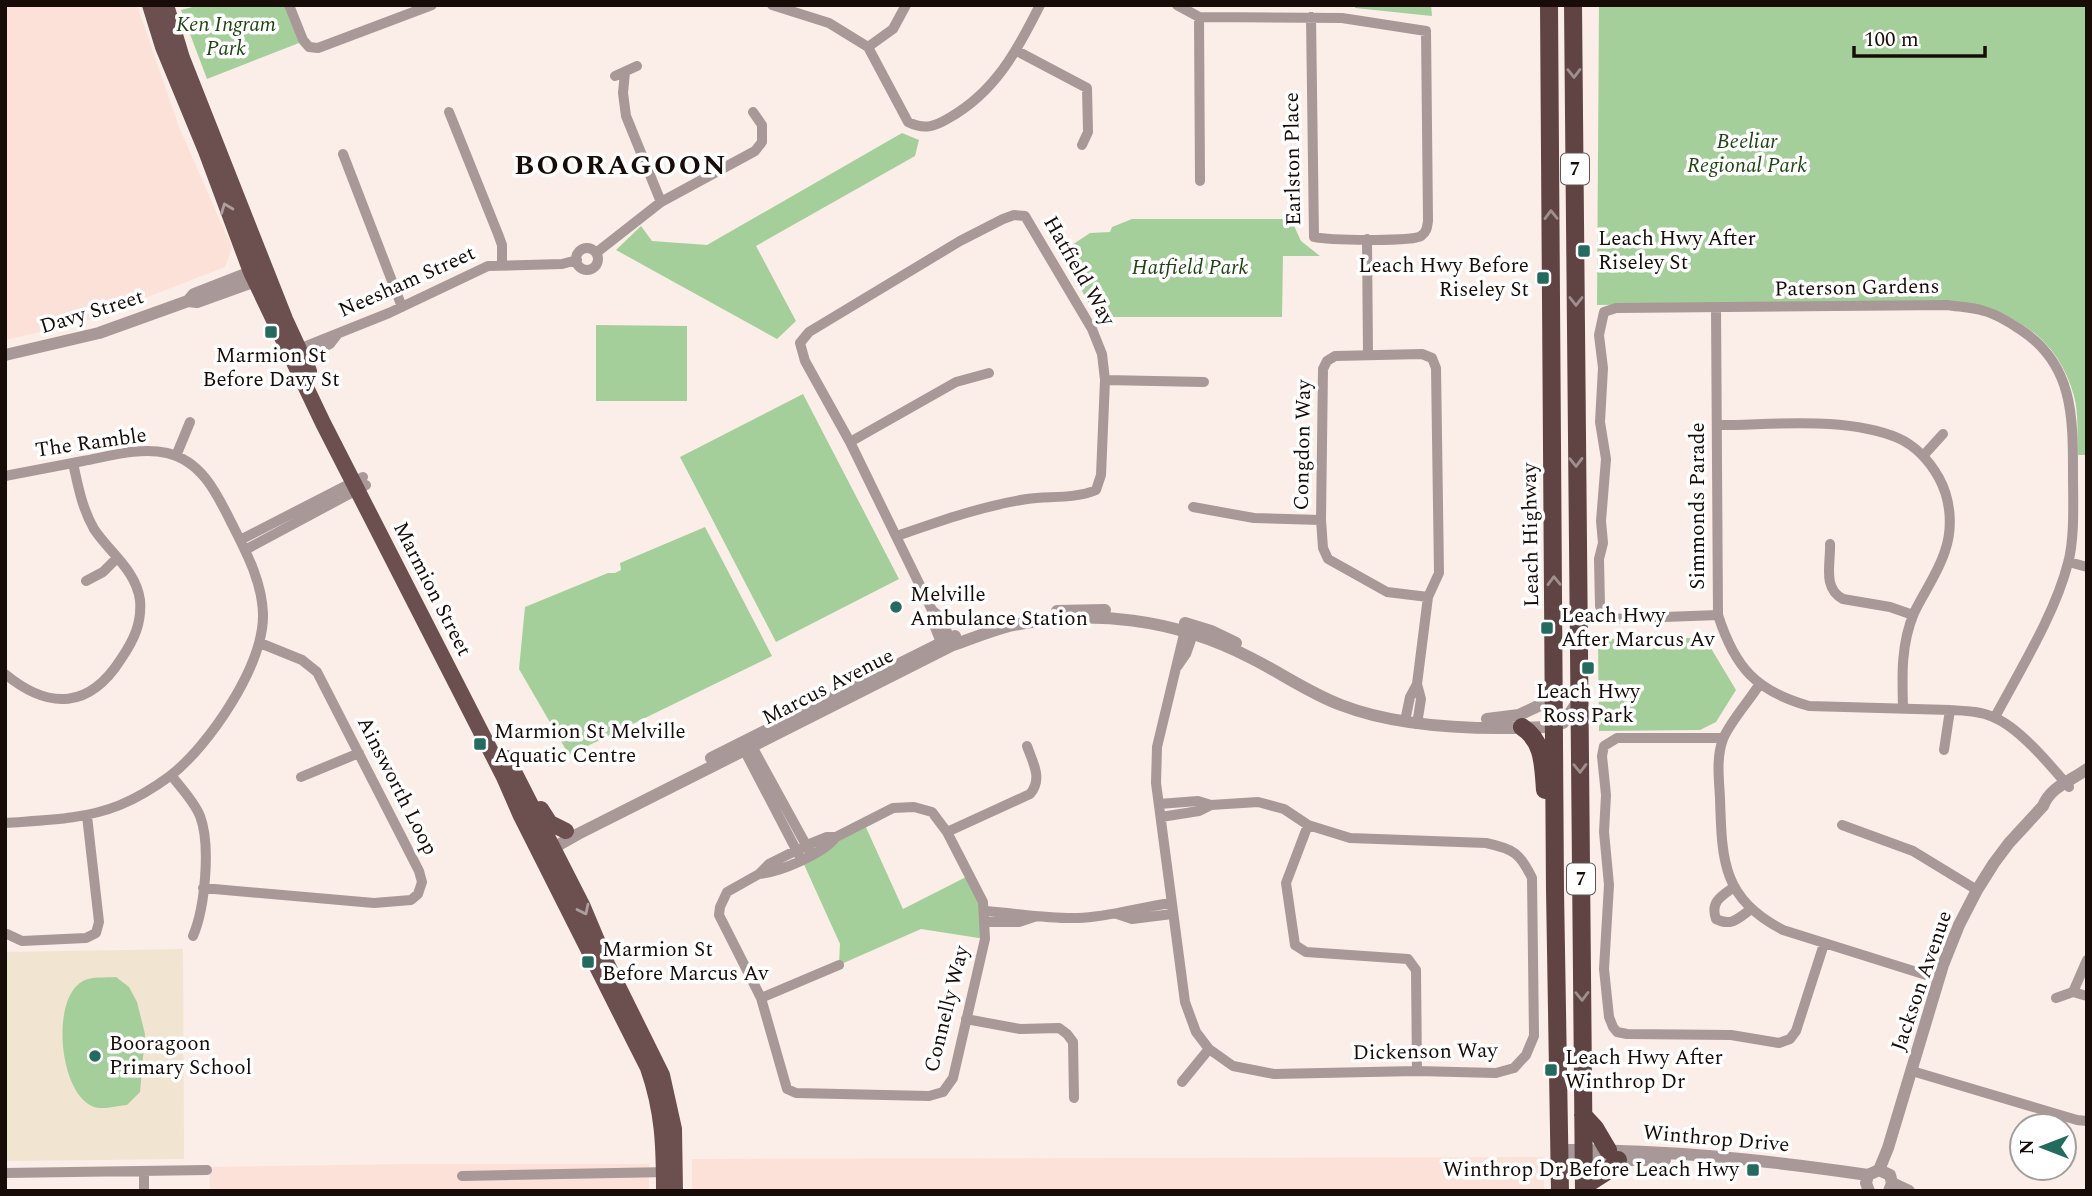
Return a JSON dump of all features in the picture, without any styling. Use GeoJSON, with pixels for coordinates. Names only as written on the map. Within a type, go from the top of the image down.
{"type":"FeatureCollection","features":[{"type":"Feature","properties":{"kind":"highway","name":"Leach Highway"},"geometry":{"type":"LineString","coordinates":[[1549,5],[1555,890],[1560,1191]]}},
{"type":"Feature","properties":{"kind":"highway","name":"7"},"geometry":{"type":"LineString","coordinates":[[1573,5],[1584,1188]]}},
{"type":"Feature","properties":{"kind":"highway"},"geometry":{"type":"LineString","coordinates":[[1552,332],[1576,332]]}},
{"type":"Feature","properties":{"kind":"highway"},"geometry":{"type":"LineString","coordinates":[[1553,493],[1561,476],[1562,391],[1568,388],[1576,394]]}},
{"type":"Feature","properties":{"kind":"highway"},"geometry":{"type":"LineString","coordinates":[[1522,727],[1533,734],[1542,757],[1546,792],[1547,859],[1555,890]]}},
{"type":"Feature","properties":{"kind":"highway"},"geometry":{"type":"LineString","coordinates":[[1583,1115],[1613,1155],[1609,1170],[1584,1188]]}},
{"type":"Feature","properties":{"kind":"main road","name":"Marmion Street"},"geometry":{"type":"LineString","coordinates":[[150,5],[163,47],[295,355],[504,777],[544,848]]}},
{"type":"Feature","properties":{"kind":"main road","name":"Marmion Street"},"geometry":{"type":"LineString","coordinates":[[166,5],[182,58],[260,274]]}},
{"type":"Feature","properties":{"kind":"main road","name":"Marmion Street"},"geometry":{"type":"LineString","coordinates":[[360,483],[509,764],[544,848],[648,1068],[660,1108],[670,1172],[676,1191]]}},
{"type":"Feature","properties":{"kind":"main road"},"geometry":{"type":"LineString","coordinates":[[509,764],[550,823],[566,831]]}},
{"type":"Feature","properties":{"kind":"main road","name":"Marmion Street"},"geometry":{"type":"LineString","coordinates":[[664,1191],[670,1172]]}},
{"type":"Feature","properties":{"kind":"street"},"geometry":{"type":"LineString","coordinates":[[289,5],[303,40],[309,47],[318,48],[412,8],[432,5]]}},
{"type":"Feature","properties":{"kind":"street"},"geometry":{"type":"LineString","coordinates":[[772,5],[829,23],[868,47],[908,122],[918,127],[933,127],[968,107],[993,84],[1017,51],[1040,5]]}},
{"type":"Feature","properties":{"kind":"street"},"geometry":{"type":"LineString","coordinates":[[868,47],[893,29],[906,5]]}},
{"type":"Feature","properties":{"kind":"street"},"geometry":{"type":"LineString","coordinates":[[1177,5],[1199,17],[1311,17]]}},
{"type":"Feature","properties":{"kind":"street"},"geometry":{"type":"LineString","coordinates":[[1199,17],[1200,181]]}},
{"type":"Feature","properties":{"kind":"street","name":"Earlston Place"},"geometry":{"type":"LineString","coordinates":[[1311,17],[1342,18],[1426,31],[1428,221],[1425,232],[1416,238],[1314,237],[1311,17]]}},
{"type":"Feature","properties":{"kind":"street"},"geometry":{"type":"LineString","coordinates":[[1017,51],[1087,88],[1088,132],[1082,145]]}},
{"type":"Feature","properties":{"kind":"street"},"geometry":{"type":"LineString","coordinates":[[637,66],[620,74],[626,116],[661,202]]}},
{"type":"Feature","properties":{"kind":"street"},"geometry":{"type":"LineString","coordinates":[[449,112],[502,245],[502,264]]}},
{"type":"Feature","properties":{"kind":"street","name":"Neesham Street"},"geometry":{"type":"LineString","coordinates":[[596,253],[661,202],[755,150],[762,142],[762,125],[753,112]]}},
{"type":"Feature","properties":{"kind":"street"},"geometry":{"type":"LineString","coordinates":[[343,154],[402,307]]}},
{"type":"Feature","properties":{"kind":"street","name":"Hatfield Way"},"geometry":{"type":"LineString","coordinates":[[897,536],[967,511],[1026,499],[1085,495],[1096,490],[1101,475],[1105,380],[1102,354],[1091,329],[1025,216],[1014,215],[948,248],[809,332],[800,343],[805,361],[850,442],[932,610],[932,620],[947,644]]}},
{"type":"Feature","properties":{"kind":"street"},"geometry":{"type":"LineString","coordinates":[[1367,239],[1368,354]]}},
{"type":"Feature","properties":{"kind":"street","name":"Neesham Street"},"geometry":{"type":"LineString","coordinates":[[583,249],[592,249],[596,253],[597,264],[592,270],[583,270],[577,255],[583,249]]}},
{"type":"Feature","properties":{"kind":"street","name":"Neesham Street"},"geometry":{"type":"LineString","coordinates":[[295,355],[327,337],[402,307],[488,266],[562,264],[577,260]]}},
{"type":"Feature","properties":{"kind":"street","name":"Davy Street"},"geometry":{"type":"LineString","coordinates":[[5,355],[99,333],[188,301],[197,302],[260,274]]}},
{"type":"Feature","properties":{"kind":"street","name":"Paterson Gardens"},"geometry":{"type":"LineString","coordinates":[[1718,615],[1611,619],[1605,616],[1601,606],[1599,559],[1603,543],[1601,521],[1606,459],[1600,422],[1603,368],[1599,335],[1604,312],[1616,308],[1947,305],[1984,311],[2011,323],[2038,341],[2050,354],[2069,398],[2072,436],[2073,505],[2068,562],[2046,618],[1995,717]]}},
{"type":"Feature","properties":{"kind":"street","name":"Simmonds Parade"},"geometry":{"type":"LineString","coordinates":[[1716,308],[1718,615],[1732,651],[1759,685],[1793,702],[1834,709],[1972,711],[1995,717],[2070,782]]}},
{"type":"Feature","properties":{"kind":"street","name":"Congdon Way"},"geometry":{"type":"LineString","coordinates":[[1412,718],[1410,698],[1417,684],[1429,597],[1439,573],[1436,368],[1432,358],[1422,355],[1335,356],[1326,360],[1323,369],[1323,548],[1328,559],[1387,592],[1429,597]]}},
{"type":"Feature","properties":{"kind":"street"},"geometry":{"type":"LineString","coordinates":[[850,442],[956,382],[989,373]]}},
{"type":"Feature","properties":{"kind":"street"},"geometry":{"type":"LineString","coordinates":[[1105,380],[1204,382]]}},
{"type":"Feature","properties":{"kind":"street"},"geometry":{"type":"LineString","coordinates":[[176,456],[190,422]]}},
{"type":"Feature","properties":{"kind":"street"},"geometry":{"type":"LineString","coordinates":[[1718,425],[1840,425],[1900,439],[1923,456],[1944,487],[1949,512],[1949,533],[1945,552],[1913,615],[1901,664],[1903,708]]}},
{"type":"Feature","properties":{"kind":"street"},"geometry":{"type":"LineString","coordinates":[[1923,456],[1943,434]]}},
{"type":"Feature","properties":{"kind":"street","name":"The Ramble"},"geometry":{"type":"LineString","coordinates":[[5,476],[143,451],[176,456],[196,469],[211,484],[242,545],[260,590],[263,617],[260,643],[251,669],[203,742],[172,775],[129,801],[87,816],[5,823]]}},
{"type":"Feature","properties":{"kind":"street"},"geometry":{"type":"LineString","coordinates":[[5,674],[34,692],[61,699],[76,698],[92,692],[110,677],[133,642],[140,617],[136,584],[96,531],[85,510],[73,463]]}},
{"type":"Feature","properties":{"kind":"street"},"geometry":{"type":"LineString","coordinates":[[242,545],[360,483]]}},
{"type":"Feature","properties":{"kind":"street"},"geometry":{"type":"LineString","coordinates":[[1193,507],[1254,518],[1321,520]]}},
{"type":"Feature","properties":{"kind":"street"},"geometry":{"type":"LineString","coordinates":[[1830,544],[1828,578],[1836,595],[1843,599],[1890,607],[1913,615]]}},
{"type":"Feature","properties":{"kind":"street"},"geometry":{"type":"LineString","coordinates":[[86,581],[103,572],[117,558]]}},
{"type":"Feature","properties":{"kind":"street"},"geometry":{"type":"LineString","coordinates":[[2068,562],[2087,567]]}},
{"type":"Feature","properties":{"kind":"street","name":"Marcus Avenue"},"geometry":{"type":"LineString","coordinates":[[544,848],[947,644],[1007,627],[1052,619],[1112,617],[1190,629],[1341,705],[1374,715],[1522,727],[1555,726]]}},
{"type":"Feature","properties":{"kind":"street","name":"Dickenson Way"},"geometry":{"type":"LineString","coordinates":[[1159,804],[1198,801],[1211,805],[1258,802],[1284,810],[1308,825],[1350,838],[1486,843],[1508,848],[1523,859],[1532,878],[1534,1036],[1526,1055],[1514,1068],[1496,1073],[1265,1073],[1233,1066],[1209,1049],[1196,1032],[1185,1002],[1156,783],[1157,747],[1178,667],[1186,654],[1190,629]]}},
{"type":"Feature","properties":{"kind":"street","name":"Ainsworth Loop"},"geometry":{"type":"LineString","coordinates":[[203,888],[270,892],[349,902],[411,900],[418,894],[422,882],[419,871],[317,671],[302,660],[260,643]]}},
{"type":"Feature","properties":{"kind":"street"},"geometry":{"type":"LineString","coordinates":[[1759,685],[1723,738],[1719,759],[1721,849],[1734,887],[1751,909],[1783,930],[1940,979]]}},
{"type":"Feature","properties":{"kind":"street","name":"Marcus Avenue"},"geometry":{"type":"LineString","coordinates":[[1412,718],[1507,718],[1555,698]]}},
{"type":"Feature","properties":{"kind":"street"},"geometry":{"type":"LineString","coordinates":[[1555,726],[1563,723],[1579,700]]}},
{"type":"Feature","properties":{"kind":"street"},"geometry":{"type":"LineString","coordinates":[[1944,750],[1950,710]]}},
{"type":"Feature","properties":{"kind":"street"},"geometry":{"type":"LineString","coordinates":[[1723,738],[1617,738],[1604,746],[1604,832],[1609,885],[1604,969],[1612,1027],[1617,1032],[1627,1034],[1731,1035],[1779,1043],[1790,1039],[1796,1031],[1824,944]]}},
{"type":"Feature","properties":{"kind":"street"},"geometry":{"type":"LineString","coordinates":[[747,745],[804,852]]}},
{"type":"Feature","properties":{"kind":"street","name":"Marcus Avenue"},"geometry":{"type":"LineString","coordinates":[[544,848],[566,831],[747,745]]}},
{"type":"Feature","properties":{"kind":"street"},"geometry":{"type":"LineString","coordinates":[[947,832],[1030,794],[1036,787],[1037,777],[1027,746]]}},
{"type":"Feature","properties":{"kind":"street"},"geometry":{"type":"LineString","coordinates":[[301,777],[359,753]]}},
{"type":"Feature","properties":{"kind":"street"},"geometry":{"type":"LineString","coordinates":[[172,775],[197,809],[203,827],[203,888],[199,920],[193,936]]}},
{"type":"Feature","properties":{"kind":"street","name":"Jackson Avenue"},"geometry":{"type":"LineString","coordinates":[[1879,1181],[1959,925],[1977,890],[2009,843],[2043,806],[2050,804],[2070,782]]}},
{"type":"Feature","properties":{"kind":"street","name":"Dickenson Way"},"geometry":{"type":"LineString","coordinates":[[1161,817],[1199,811],[1211,805]]}},
{"type":"Feature","properties":{"kind":"street","name":"Connelly Way"},"geometry":{"type":"LineString","coordinates":[[914,807],[932,813],[947,832],[984,902],[985,916],[985,939],[953,1078],[943,1092],[929,1096],[796,1093],[787,1089],[761,998],[719,915],[727,892],[759,874],[774,873],[827,837],[836,837],[893,808],[914,807]]}},
{"type":"Feature","properties":{"kind":"street"},"geometry":{"type":"LineString","coordinates":[[7,934],[22,941],[86,938],[96,933],[99,922],[87,816]]}},
{"type":"Feature","properties":{"kind":"street"},"geometry":{"type":"LineString","coordinates":[[1308,825],[1286,883],[1295,945],[1306,952],[1408,959],[1416,970],[1418,1071]]}},
{"type":"Feature","properties":{"kind":"street"},"geometry":{"type":"LineString","coordinates":[[1842,825],[1913,852],[1977,890]]}},
{"type":"Feature","properties":{"kind":"street"},"geometry":{"type":"LineString","coordinates":[[1734,887],[1714,904],[1716,919],[1723,923],[1732,923],[1751,909]]}},
{"type":"Feature","properties":{"kind":"street"},"geometry":{"type":"LineString","coordinates":[[985,916],[1019,922],[1034,917],[1079,918],[1116,914],[1129,909],[1172,908]]}},
{"type":"Feature","properties":{"kind":"street"},"geometry":{"type":"LineString","coordinates":[[2073,992],[2087,960]]}},
{"type":"Feature","properties":{"kind":"street"},"geometry":{"type":"LineString","coordinates":[[761,998],[839,965]]}},
{"type":"Feature","properties":{"kind":"street"},"geometry":{"type":"LineString","coordinates":[[2056,998],[2073,992],[2087,996]]}},
{"type":"Feature","properties":{"kind":"street"},"geometry":{"type":"LineString","coordinates":[[966,1019],[1020,1029],[1059,1028],[1073,1042],[1074,1098]]}},
{"type":"Feature","properties":{"kind":"street"},"geometry":{"type":"LineString","coordinates":[[1182,1082],[1209,1049]]}},
{"type":"Feature","properties":{"kind":"street"},"geometry":{"type":"LineString","coordinates":[[1912,1071],[2087,1121]]}},
{"type":"Feature","properties":{"kind":"street","name":"Winthrop Drive"},"geometry":{"type":"LineString","coordinates":[[1559,1155],[1613,1155],[1731,1163],[1879,1181],[1909,1191]]}},
{"type":"Feature","properties":{"kind":"street"},"geometry":{"type":"LineString","coordinates":[[5,1173],[207,1170]]}},
{"type":"Feature","properties":{"kind":"street"},"geometry":{"type":"LineString","coordinates":[[144,1172],[144,1191]]}},
{"type":"Feature","properties":{"kind":"street"},"geometry":{"type":"LineString","coordinates":[[462,1176],[670,1172]]}},
{"type":"Feature","properties":{"kind":"shaded area"},"geometry":{"type":"Polygon","coordinates":[[[5,5],[137,5],[179,127],[232,248],[225,267],[80,323],[5,340],[5,5]]]}},
{"type":"Feature","properties":{"kind":"shaded area","name":"Booragoon Primary School"},"geometry":{"type":"Polygon","coordinates":[[[183,949],[184,1159],[5,1161],[5,952],[183,949]]]}},
{"type":"Feature","properties":{"kind":"shaded area"},"geometry":{"type":"Polygon","coordinates":[[[1544,1157],[1544,1191],[692,1191],[692,1159],[1544,1157]]]}},
{"type":"Feature","properties":{"kind":"shaded area"},"geometry":{"type":"Polygon","coordinates":[[[649,1164],[649,1191],[210,1191],[209,1167],[649,1164]]]}},
{"type":"Feature","properties":{"kind":"green space","name":"Ken Ingram Park"},"geometry":{"type":"Polygon","coordinates":[[[200,5],[284,5],[299,43],[207,79],[181,10],[200,5]]]}},
{"type":"Feature","properties":{"kind":"green space"},"geometry":{"type":"Polygon","coordinates":[[[1355,5],[1431,5],[1432,16],[1355,8],[1355,5]]]}},
{"type":"Feature","properties":{"kind":"green space","name":"Beeliar Regional Park"},"geometry":{"type":"Polygon","coordinates":[[[1599,5],[2087,5],[2087,455],[2078,455],[2076,403],[2056,357],[2030,330],[1996,312],[1955,301],[1597,305],[1599,5]]]}},
{"type":"Feature","properties":{"kind":"green space"},"geometry":{"type":"Polygon","coordinates":[[[902,133],[919,140],[915,156],[756,246],[796,321],[777,339],[616,250],[641,226],[652,241],[707,245],[902,133]]]}},
{"type":"Feature","properties":{"kind":"green space","name":"Hatfield Park"},"geometry":{"type":"Polygon","coordinates":[[[1132,219],[1291,219],[1301,241],[1320,256],[1283,256],[1282,317],[1097,317],[1060,253],[1090,233],[1110,232],[1112,227],[1132,219]]]}},
{"type":"Feature","properties":{"kind":"green space"},"geometry":{"type":"Polygon","coordinates":[[[596,325],[687,326],[687,401],[596,401],[596,325]]]}},
{"type":"Feature","properties":{"kind":"green space"},"geometry":{"type":"Polygon","coordinates":[[[803,394],[899,579],[776,642],[680,457],[803,394]]]}},
{"type":"Feature","properties":{"kind":"green space"},"geometry":{"type":"Polygon","coordinates":[[[705,527],[772,656],[569,755],[519,669],[525,607],[608,573],[615,573],[621,570],[620,563],[705,527]]]}},
{"type":"Feature","properties":{"kind":"green space"},"geometry":{"type":"Polygon","coordinates":[[[1698,638],[1709,645],[1736,690],[1716,722],[1700,730],[1599,731],[1598,639],[1698,638]]]}},
{"type":"Feature","properties":{"kind":"green space"},"geometry":{"type":"Polygon","coordinates":[[[864,823],[903,909],[970,875],[983,902],[985,939],[921,929],[839,965],[840,944],[797,849],[864,823]]]}},
{"type":"Feature","properties":{"kind":"green space"},"geometry":{"type":"Polygon","coordinates":[[[116,977],[129,987],[137,1002],[145,1034],[140,1092],[127,1105],[97,1108],[82,1099],[73,1085],[66,1066],[63,1025],[66,1006],[73,991],[83,981],[116,977]]]}},
{"type":"Feature","properties":{"kind":"place","name":"Leach Hwy After Riseley St"},"geometry":{"type":"Point","coordinates":[1584,251]}},
{"type":"Feature","properties":{"kind":"place","name":"Leach Hwy Before Riseley St"},"geometry":{"type":"Point","coordinates":[1543,278]}},
{"type":"Feature","properties":{"kind":"place","name":"Marmion St Before Davy St"},"geometry":{"type":"Point","coordinates":[271,332]}},
{"type":"Feature","properties":{"kind":"place","name":"Melville Ambulance Station"},"geometry":{"type":"Point","coordinates":[896,607]}},
{"type":"Feature","properties":{"kind":"place","name":"Leach Hwy After Marcus Av"},"geometry":{"type":"Point","coordinates":[1547,628]}},
{"type":"Feature","properties":{"kind":"place","name":"Leach Hwy Ross Park"},"geometry":{"type":"Point","coordinates":[1588,668]}},
{"type":"Feature","properties":{"kind":"place","name":"Marmion St Melville Aquatic Centre"},"geometry":{"type":"Point","coordinates":[480,744]}},
{"type":"Feature","properties":{"kind":"place","name":"Marmion St Before Marcus Av"},"geometry":{"type":"Point","coordinates":[588,962]}},
{"type":"Feature","properties":{"kind":"place","name":"Booragoon Primary School"},"geometry":{"type":"Point","coordinates":[95,1056]}},
{"type":"Feature","properties":{"kind":"place","name":"Leach Hwy After Winthrop Dr"},"geometry":{"type":"Point","coordinates":[1551,1070]}},
{"type":"Feature","properties":{"kind":"place","name":"Winthrop Dr Before Leach Hwy"},"geometry":{"type":"Point","coordinates":[1753,1170]}},
{"type":"Feature","properties":{"kind":"district","name":"BOORAGOON"},"geometry":{"type":"Point","coordinates":[621,165]}}]}
